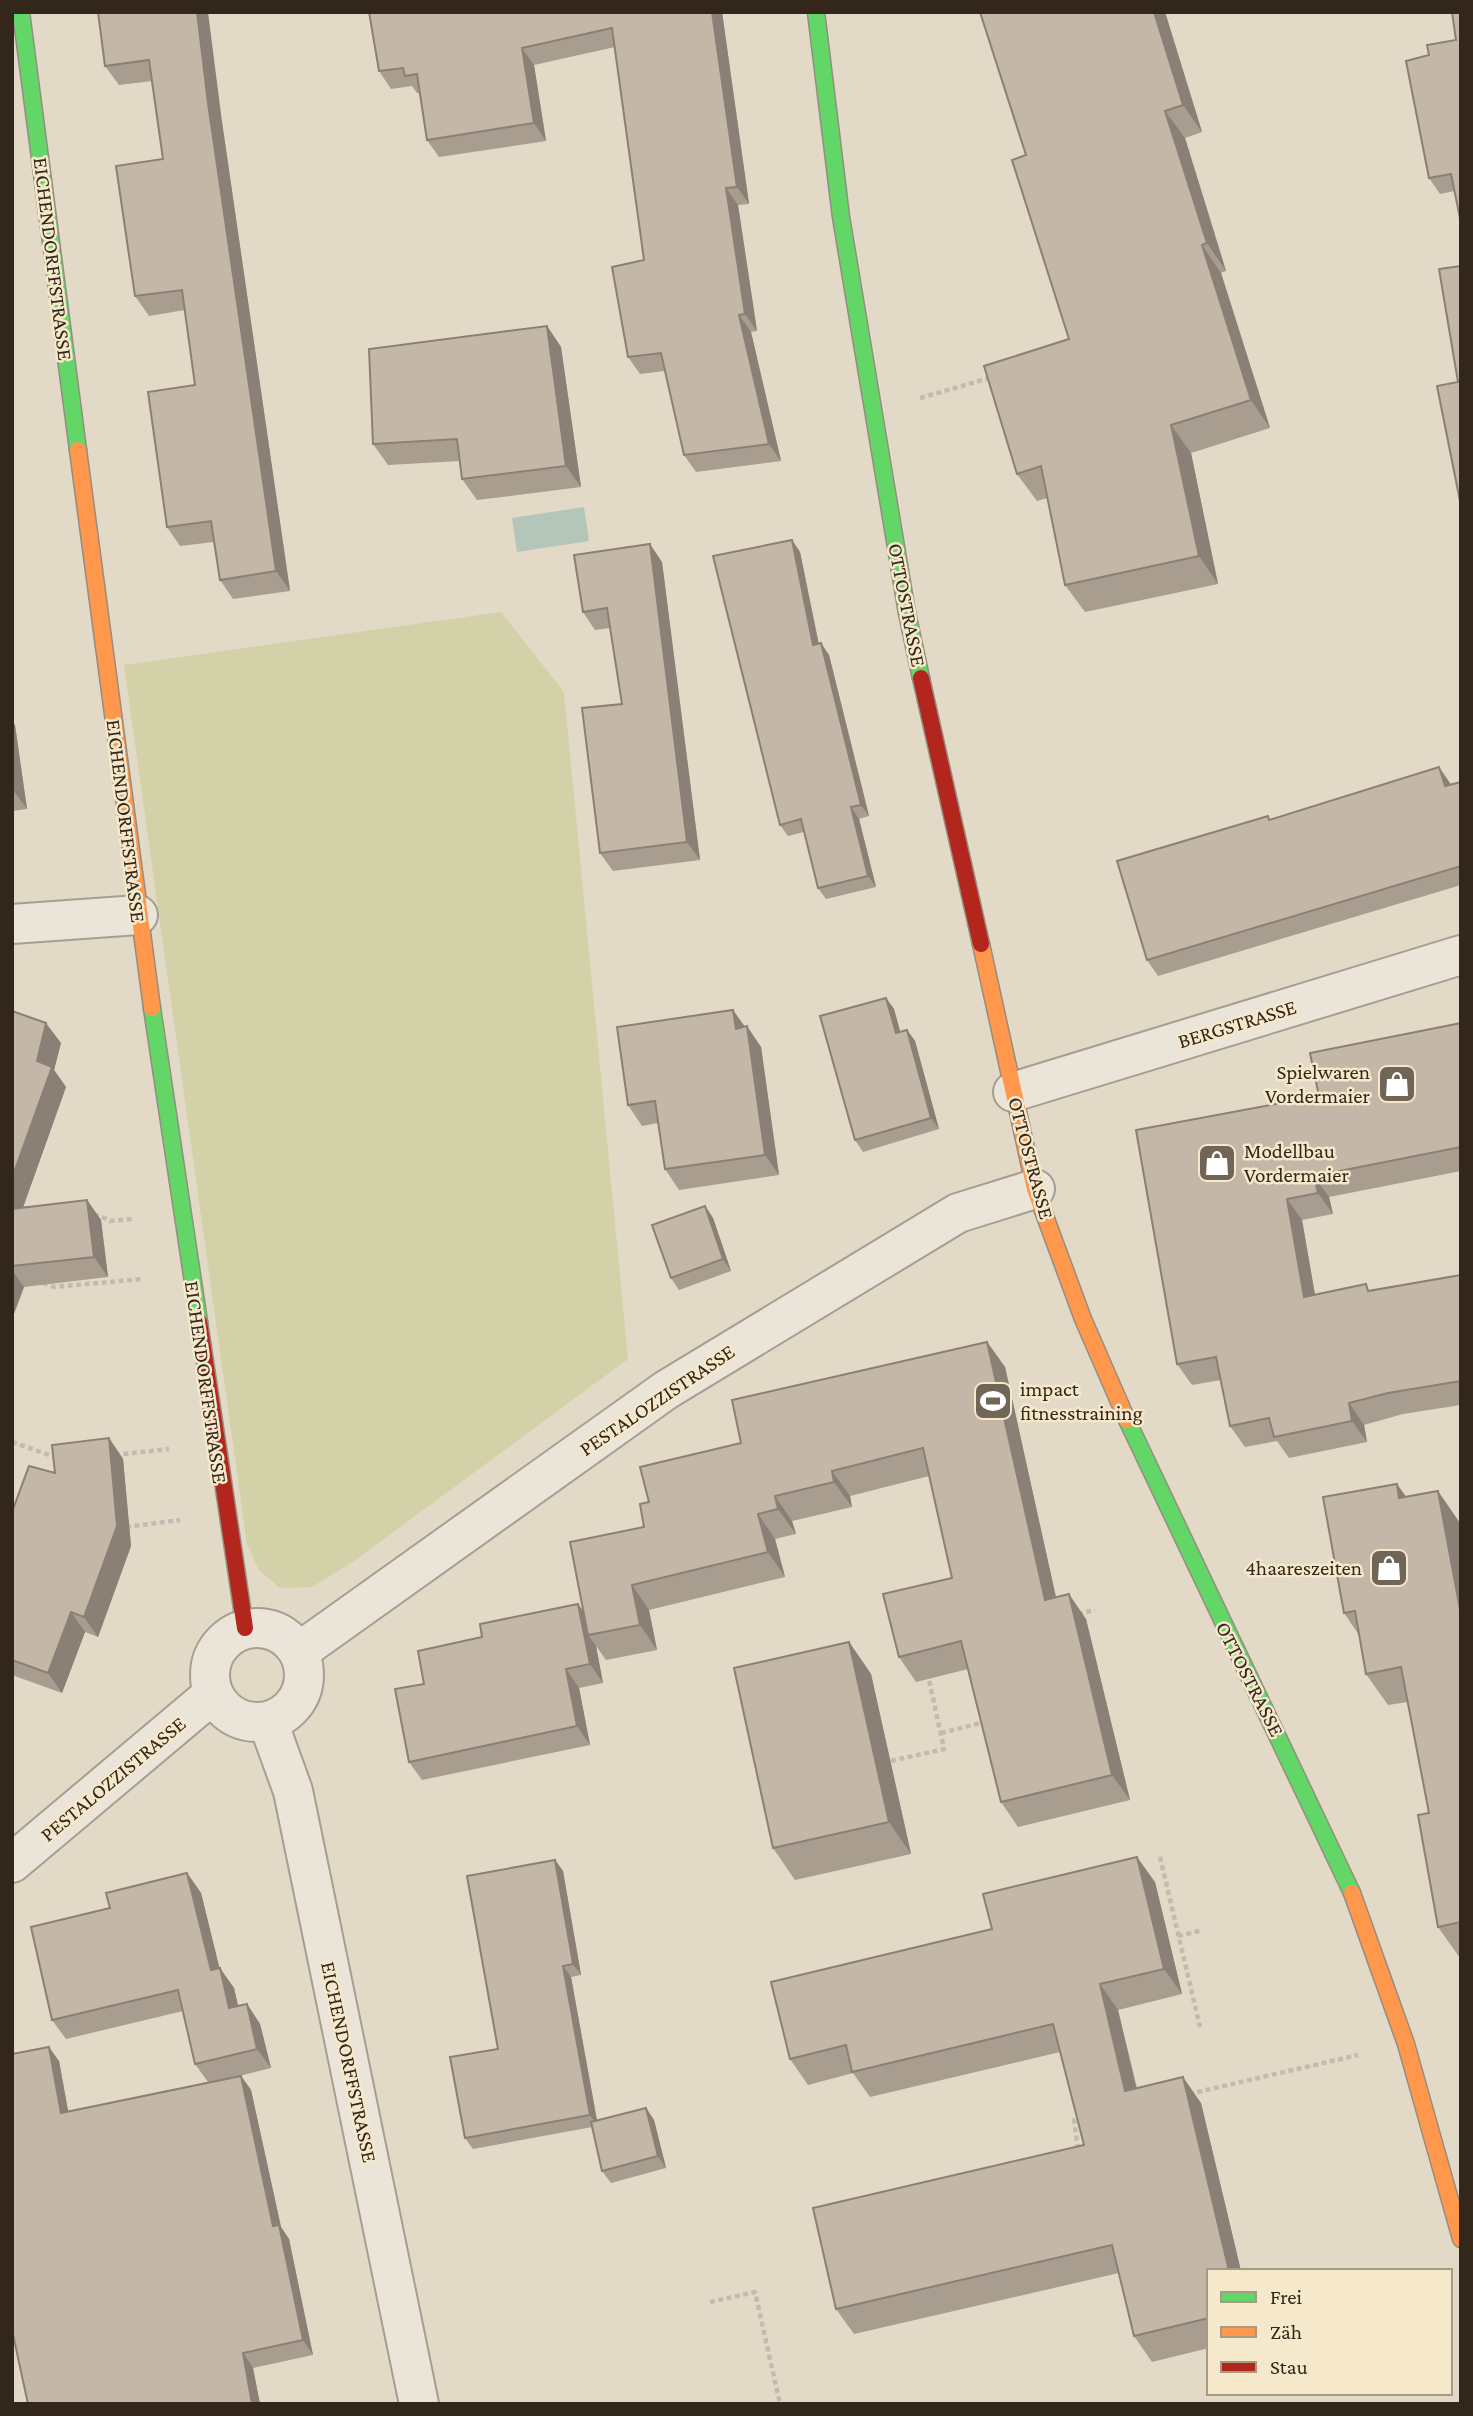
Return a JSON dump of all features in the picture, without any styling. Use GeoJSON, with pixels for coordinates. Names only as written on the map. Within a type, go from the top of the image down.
{"type":"FeatureCollection","features":[{"type":"Feature","properties":{"kind":"street","name":"EICHENDORFFSTRASSE"},"geometry":{"type":"LineString","coordinates":[[21,12],[138,915],[245,1628]]}},
{"type":"Feature","properties":{"kind":"street","name":"OTTOSTRASSE"},"geometry":{"type":"LineString","coordinates":[[816,12],[841,217],[907,613],[1035,1189],[1083,1319],[1145,1461],[1352,1892],[1406,2044],[1461,2239]]}},
{"type":"Feature","properties":{"kind":"street"},"geometry":{"type":"LineString","coordinates":[[12,924],[138,915]]}},
{"type":"Feature","properties":{"kind":"street","name":"BERGSTRASSE"},"geometry":{"type":"LineString","coordinates":[[1013,1092],[1461,955]]}},
{"type":"Feature","properties":{"kind":"street","name":"PESTALOZZISTRASSE"},"geometry":{"type":"LineString","coordinates":[[300,1651],[687,1377],[958,1213],[1035,1189]]}},
{"type":"Feature","properties":{"kind":"street"},"geometry":{"type":"LineString","coordinates":[[266,1627],[276,1631],[285,1635],[300,1651],[306,1679],[294,1707],[268,1722],[246,1722],[226,1712],[213,1694],[209,1667],[221,1642],[245,1628],[266,1627]]}},
{"type":"Feature","properties":{"kind":"street","name":"PESTALOZZISTRASSE"},"geometry":{"type":"LineString","coordinates":[[12,1863],[213,1694]]}},
{"type":"Feature","properties":{"kind":"street","name":"EICHENDORFFSTRASSE"},"geometry":{"type":"LineString","coordinates":[[268,1722],[293,1791],[419,2404]]}},
{"type":"Feature","properties":{"kind":"path"},"geometry":{"type":"LineString","coordinates":[[873,411],[1007,373]]}},
{"type":"Feature","properties":{"kind":"path"},"geometry":{"type":"LineString","coordinates":[[88,1217],[101,1216]]}},
{"type":"Feature","properties":{"kind":"path"},"geometry":{"type":"LineString","coordinates":[[33,1280],[54,1287],[104,1282]]}},
{"type":"Feature","properties":{"kind":"path"},"geometry":{"type":"LineString","coordinates":[[12,1442],[65,1460]]}},
{"type":"Feature","properties":{"kind":"path"},"geometry":{"type":"LineString","coordinates":[[106,1456],[120,1454]]}},
{"type":"Feature","properties":{"kind":"path"},"geometry":{"type":"LineString","coordinates":[[117,1528],[128,1526]]}},
{"type":"Feature","properties":{"kind":"path"},"geometry":{"type":"LineString","coordinates":[[1068,1616],[1094,1610]]}},
{"type":"Feature","properties":{"kind":"path"},"geometry":{"type":"LineString","coordinates":[[891,1761],[944,1749],[926,1666]]}},
{"type":"Feature","properties":{"kind":"path"},"geometry":{"type":"LineString","coordinates":[[941,1733],[992,1720]]}},
{"type":"Feature","properties":{"kind":"path"},"geometry":{"type":"LineString","coordinates":[[1160,1857],[1200,2027]]}},
{"type":"Feature","properties":{"kind":"path"},"geometry":{"type":"LineString","coordinates":[[1178,1936],[1203,1930]]}},
{"type":"Feature","properties":{"kind":"path"},"geometry":{"type":"LineString","coordinates":[[1180,2096],[1406,2044]]}},
{"type":"Feature","properties":{"kind":"path"},"geometry":{"type":"LineString","coordinates":[[1079,2155],[1074,2120],[1087,2118]]}},
{"type":"Feature","properties":{"kind":"path"},"geometry":{"type":"LineString","coordinates":[[710,2302],[755,2292],[780,2404]]}},
{"type":"Feature","properties":{"kind":"shaded area"},"geometry":{"type":"Polygon","coordinates":[[[584,507],[589,541],[517,552],[512,518],[584,507]]]}},
{"type":"Feature","properties":{"kind":"shaded area"},"geometry":{"type":"Polygon","coordinates":[[[501,612],[564,692],[628,1359],[354,1561],[312,1587],[280,1588],[259,1570],[247,1544],[124,665],[501,612]]]}},
{"type":"Feature","properties":{"kind":"building"},"geometry":{"type":"Polygon","coordinates":[[[98,12],[197,12],[276,571],[220,580],[211,521],[167,527],[148,392],[195,385],[182,290],[135,296],[116,166],[163,159],[149,60],[105,66],[98,12]]]}},
{"type":"Feature","properties":{"kind":"building"},"geometry":{"type":"Polygon","coordinates":[[[369,12],[712,12],[737,187],[726,188],[745,314],[739,315],[769,444],[684,455],[661,353],[628,357],[612,267],[644,260],[612,28],[522,48],[534,123],[427,140],[417,74],[405,76],[403,68],[379,71],[369,12]]]}},
{"type":"Feature","properties":{"kind":"building"},"geometry":{"type":"Polygon","coordinates":[[[980,12],[1154,12],[1183,105],[1165,111],[1207,243],[1202,245],[1251,400],[1171,425],[1199,556],[1065,585],[1041,466],[1017,474],[984,366],[1069,339],[1012,160],[1026,155],[980,12]]]}},
{"type":"Feature","properties":{"kind":"building"},"geometry":{"type":"Polygon","coordinates":[[[1452,12],[1461,12],[1461,223],[1451,174],[1429,178],[1406,61],[1429,55],[1427,45],[1456,40],[1452,12]]]}},
{"type":"Feature","properties":{"kind":"building"},"geometry":{"type":"Polygon","coordinates":[[[1461,266],[1461,506],[1437,386],[1458,382],[1439,269],[1461,266]]]}},
{"type":"Feature","properties":{"kind":"building"},"geometry":{"type":"Polygon","coordinates":[[[547,326],[566,466],[462,479],[457,439],[373,444],[369,349],[547,326]]]}},
{"type":"Feature","properties":{"kind":"building"},"geometry":{"type":"Polygon","coordinates":[[[792,540],[813,645],[821,643],[861,805],[851,807],[868,876],[818,888],[801,819],[780,825],[713,556],[792,540]]]}},
{"type":"Feature","properties":{"kind":"building"},"geometry":{"type":"Polygon","coordinates":[[[650,544],[687,842],[600,853],[582,708],[622,704],[607,608],[583,612],[574,555],[650,544]]]}},
{"type":"Feature","properties":{"kind":"building"},"geometry":{"type":"Polygon","coordinates":[[[1439,767],[1445,786],[1461,782],[1461,866],[1147,960],[1117,861],[1268,816],[1269,820],[1439,767]]]}},
{"type":"Feature","properties":{"kind":"building"},"geometry":{"type":"Polygon","coordinates":[[[886,998],[896,1033],[907,1030],[931,1118],[855,1140],[820,1016],[886,998]]]}},
{"type":"Feature","properties":{"kind":"building"},"geometry":{"type":"Polygon","coordinates":[[[733,1010],[736,1029],[747,1026],[765,1155],[665,1169],[655,1101],[628,1105],[617,1027],[733,1010]]]}},
{"type":"Feature","properties":{"kind":"building"},"geometry":{"type":"Polygon","coordinates":[[[12,1011],[46,1023],[37,1061],[52,1067],[12,1178],[12,1011]]]}},
{"type":"Feature","properties":{"kind":"building"},"geometry":{"type":"Polygon","coordinates":[[[1461,1023],[1461,1147],[1314,1176],[1318,1193],[1287,1199],[1304,1297],[1366,1284],[1368,1291],[1461,1275],[1461,1381],[1388,1393],[1349,1403],[1352,1421],[1274,1437],[1269,1418],[1230,1426],[1216,1357],[1177,1364],[1136,1130],[1319,1096],[1310,1053],[1461,1023]]]}},
{"type":"Feature","properties":{"kind":"building"},"geometry":{"type":"Polygon","coordinates":[[[87,1200],[94,1257],[12,1266],[12,1209],[87,1200]]]}},
{"type":"Feature","properties":{"kind":"building"},"geometry":{"type":"Polygon","coordinates":[[[705,1206],[723,1259],[671,1278],[652,1225],[705,1206]]]}},
{"type":"Feature","properties":{"kind":"building"},"geometry":{"type":"Polygon","coordinates":[[[987,1342],[1045,1600],[1069,1594],[1112,1775],[1001,1802],[961,1641],[899,1657],[883,1594],[952,1578],[923,1448],[832,1471],[834,1482],[775,1496],[778,1509],[758,1514],[768,1552],[632,1585],[640,1625],[588,1635],[570,1542],[644,1527],[640,1504],[649,1502],[640,1467],[741,1443],[732,1400],[987,1342]]]}},
{"type":"Feature","properties":{"kind":"building"},"geometry":{"type":"Polygon","coordinates":[[[109,1438],[117,1526],[84,1617],[71,1612],[48,1673],[12,1660],[12,1512],[29,1466],[55,1473],[52,1445],[109,1438]]]}},
{"type":"Feature","properties":{"kind":"building"},"geometry":{"type":"Polygon","coordinates":[[[1397,1484],[1399,1498],[1438,1491],[1461,1615],[1461,1922],[1438,1927],[1418,1815],[1429,1813],[1401,1667],[1366,1674],[1355,1611],[1344,1613],[1323,1497],[1397,1484]]]}},
{"type":"Feature","properties":{"kind":"building"},"geometry":{"type":"Polygon","coordinates":[[[578,1604],[590,1664],[566,1669],[577,1726],[409,1762],[395,1689],[424,1684],[418,1651],[482,1637],[480,1624],[578,1604]]]}},
{"type":"Feature","properties":{"kind":"building"},"geometry":{"type":"Polygon","coordinates":[[[849,1642],[889,1822],[773,1848],[734,1668],[849,1642]]]}},
{"type":"Feature","properties":{"kind":"building"},"geometry":{"type":"Polygon","coordinates":[[[1137,1857],[1164,1969],[1100,1984],[1125,2091],[1183,2077],[1229,2269],[1207,2269],[1207,2318],[1134,2336],[1112,2245],[836,2309],[813,2208],[1084,2145],[1053,2024],[852,2072],[846,2045],[790,2059],[771,1982],[992,1929],[983,1894],[1137,1857]]]}},
{"type":"Feature","properties":{"kind":"building"},"geometry":{"type":"Polygon","coordinates":[[[555,1860],[573,1964],[563,1966],[590,2115],[465,2138],[450,2057],[498,2049],[467,1876],[555,1860]]]}},
{"type":"Feature","properties":{"kind":"building"},"geometry":{"type":"Polygon","coordinates":[[[187,1873],[211,1970],[220,1968],[229,2008],[247,2004],[257,2049],[195,2064],[178,1990],[52,2020],[31,1927],[110,1908],[106,1893],[187,1873]]]}},
{"type":"Feature","properties":{"kind":"building"},"geometry":{"type":"Polygon","coordinates":[[[49,2047],[61,2113],[241,2076],[273,2226],[279,2225],[303,2340],[243,2353],[252,2404],[28,2404],[12,2330],[12,2054],[49,2047]]]}},
{"type":"Feature","properties":{"kind":"building"},"geometry":{"type":"Polygon","coordinates":[[[646,2108],[658,2156],[602,2171],[591,2122],[646,2108]]]}},
{"type":"Feature","properties":{"kind":"traffic: fast"},"geometry":{"type":"LineString","coordinates":[[21,12],[78,450]]}},
{"type":"Feature","properties":{"kind":"traffic: fast"},"geometry":{"type":"LineString","coordinates":[[816,12],[841,217],[907,613],[921,678]]}},
{"type":"Feature","properties":{"kind":"traffic: fast"},"geometry":{"type":"LineString","coordinates":[[152,1008],[199,1322]]}},
{"type":"Feature","properties":{"kind":"traffic: fast"},"geometry":{"type":"LineString","coordinates":[[1127,1420],[1352,1893]]}},
{"type":"Feature","properties":{"kind":"traffic: slow"},"geometry":{"type":"LineString","coordinates":[[78,450],[152,1008]]}},
{"type":"Feature","properties":{"kind":"traffic: slow"},"geometry":{"type":"LineString","coordinates":[[981,944],[1035,1189],[1083,1319],[1127,1420]]}},
{"type":"Feature","properties":{"kind":"traffic: slow"},"geometry":{"type":"LineString","coordinates":[[1352,1893],[1406,2044],[1461,2239]]}},
{"type":"Feature","properties":{"kind":"traffic: jam"},"geometry":{"type":"LineString","coordinates":[[921,678],[981,944]]}},
{"type":"Feature","properties":{"kind":"traffic: jam"},"geometry":{"type":"LineString","coordinates":[[199,1322],[245,1628]]}},
{"type":"Feature","properties":{"kind":"place","name":"Spielwaren Vordermaier"},"geometry":{"type":"Point","coordinates":[1397,1084]}},
{"type":"Feature","properties":{"kind":"place","name":"Modellbau Vordermaier"},"geometry":{"type":"Point","coordinates":[1217,1163]}},
{"type":"Feature","properties":{"kind":"place","name":"impact fitnesstraining"},"geometry":{"type":"Point","coordinates":[993,1401]}},
{"type":"Feature","properties":{"kind":"place","name":"4haareszeiten"},"geometry":{"type":"Point","coordinates":[1389,1568]}}]}
